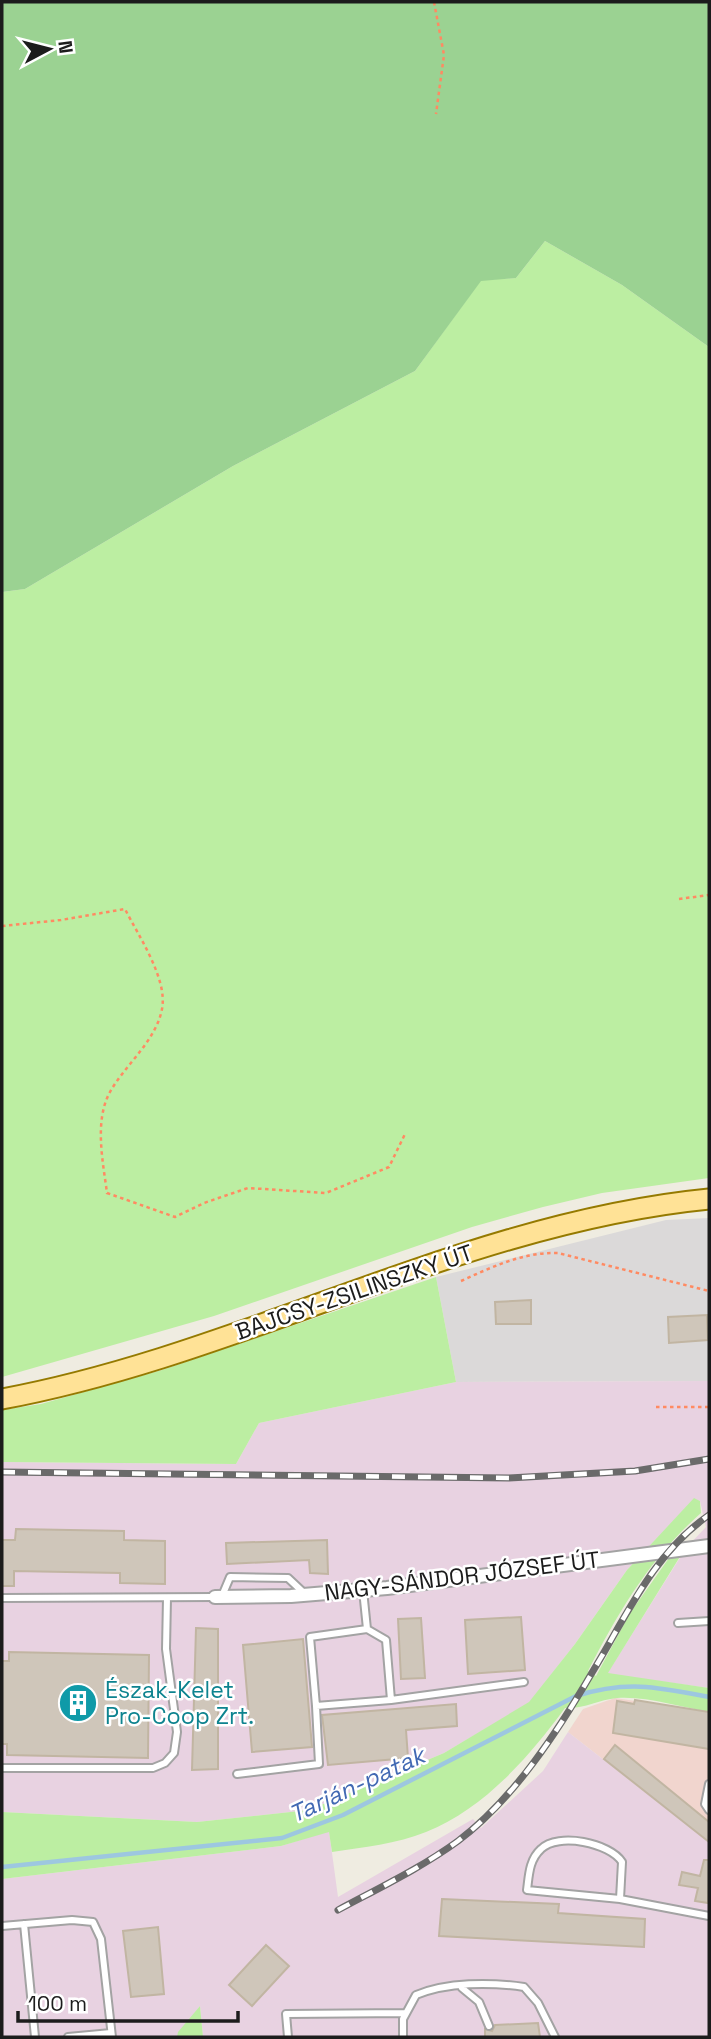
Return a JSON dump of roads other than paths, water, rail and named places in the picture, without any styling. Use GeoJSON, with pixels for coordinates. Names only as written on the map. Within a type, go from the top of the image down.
{"type":"FeatureCollection","features":[{"type":"Feature","properties":{"kind":"main road","name":"BAJCSY-ZSILINSZKY ÚT"},"geometry":{"type":"LineString","coordinates":[[2,1399],[157,1360],[502,1241],[584,1220],[669,1203],[709,1199]]}},
{"type":"Feature","properties":{"kind":"street","name":"NAGY-SÁNDOR JÓZSEF ÚT"},"geometry":{"type":"LineString","coordinates":[[218,1597],[306,1595],[363,1590],[709,1546]]}},
{"type":"Feature","properties":{"kind":"lane"},"geometry":{"type":"LineString","coordinates":[[2,1598],[218,1597],[230,1577],[288,1578],[306,1595]]}},
{"type":"Feature","properties":{"kind":"lane"},"geometry":{"type":"LineString","coordinates":[[363,1590],[368,1629]]}},
{"type":"Feature","properties":{"kind":"lane"},"geometry":{"type":"LineString","coordinates":[[2,1768],[153,1768],[165,1763],[174,1753],[177,1732],[166,1649],[167,1598]]}},
{"type":"Feature","properties":{"kind":"lane"},"geometry":{"type":"LineString","coordinates":[[678,1622],[709,1621]]}},
{"type":"Feature","properties":{"kind":"lane"},"geometry":{"type":"LineString","coordinates":[[237,1774],[319,1765],[310,1637],[368,1629],[386,1640],[391,1700]]}},
{"type":"Feature","properties":{"kind":"lane"},"geometry":{"type":"LineString","coordinates":[[316,1706],[391,1700],[524,1682]]}},
{"type":"Feature","properties":{"kind":"lane"},"geometry":{"type":"LineString","coordinates":[[709,1784],[705,1804],[709,1810]]}},
{"type":"Feature","properties":{"kind":"lane"},"geometry":{"type":"LineString","coordinates":[[620,1899],[622,1862],[609,1850],[574,1842],[553,1843],[544,1846],[531,1864],[527,1890],[620,1899],[709,1916]]}},
{"type":"Feature","properties":{"kind":"lane"},"geometry":{"type":"LineString","coordinates":[[2,1926],[84,1920],[96,1926],[101,1939],[111,2035],[68,2037]]}},
{"type":"Feature","properties":{"kind":"lane"},"geometry":{"type":"LineString","coordinates":[[24,1924],[35,2037]]}},
{"type":"Feature","properties":{"kind":"lane"},"geometry":{"type":"LineString","coordinates":[[456,1986],[467,1989],[479,2001],[489,2026]]}},
{"type":"Feature","properties":{"kind":"lane"},"geometry":{"type":"LineString","coordinates":[[403,2037],[406,2012],[416,1995],[431,1989],[456,1986],[524,1987],[532,1994],[555,2037]]}},
{"type":"Feature","properties":{"kind":"lane"},"geometry":{"type":"LineString","coordinates":[[288,2037],[286,2014],[406,2012]]}},
{"type":"Feature","properties":{"kind":"waterway","name":"Tarján-patak"},"geometry":{"type":"LineString","coordinates":[[2,1867],[282,1838],[343,1815],[576,1696],[611,1688],[642,1687],[709,1697]]}},
{"type":"Feature","properties":{"kind":"railway"},"geometry":{"type":"LineString","coordinates":[[2,1472],[509,1478],[635,1471],[709,1459]]}},
{"type":"Feature","properties":{"kind":"railway"},"geometry":{"type":"LineString","coordinates":[[338,1910],[444,1851],[498,1805],[550,1740],[657,1567],[672,1548],[709,1515]]}},
{"type":"Feature","properties":{"kind":"place","name":"Észak-Kelet Pro-Coop Zrt."},"geometry":{"type":"Point","coordinates":[78,1703]}}]}
